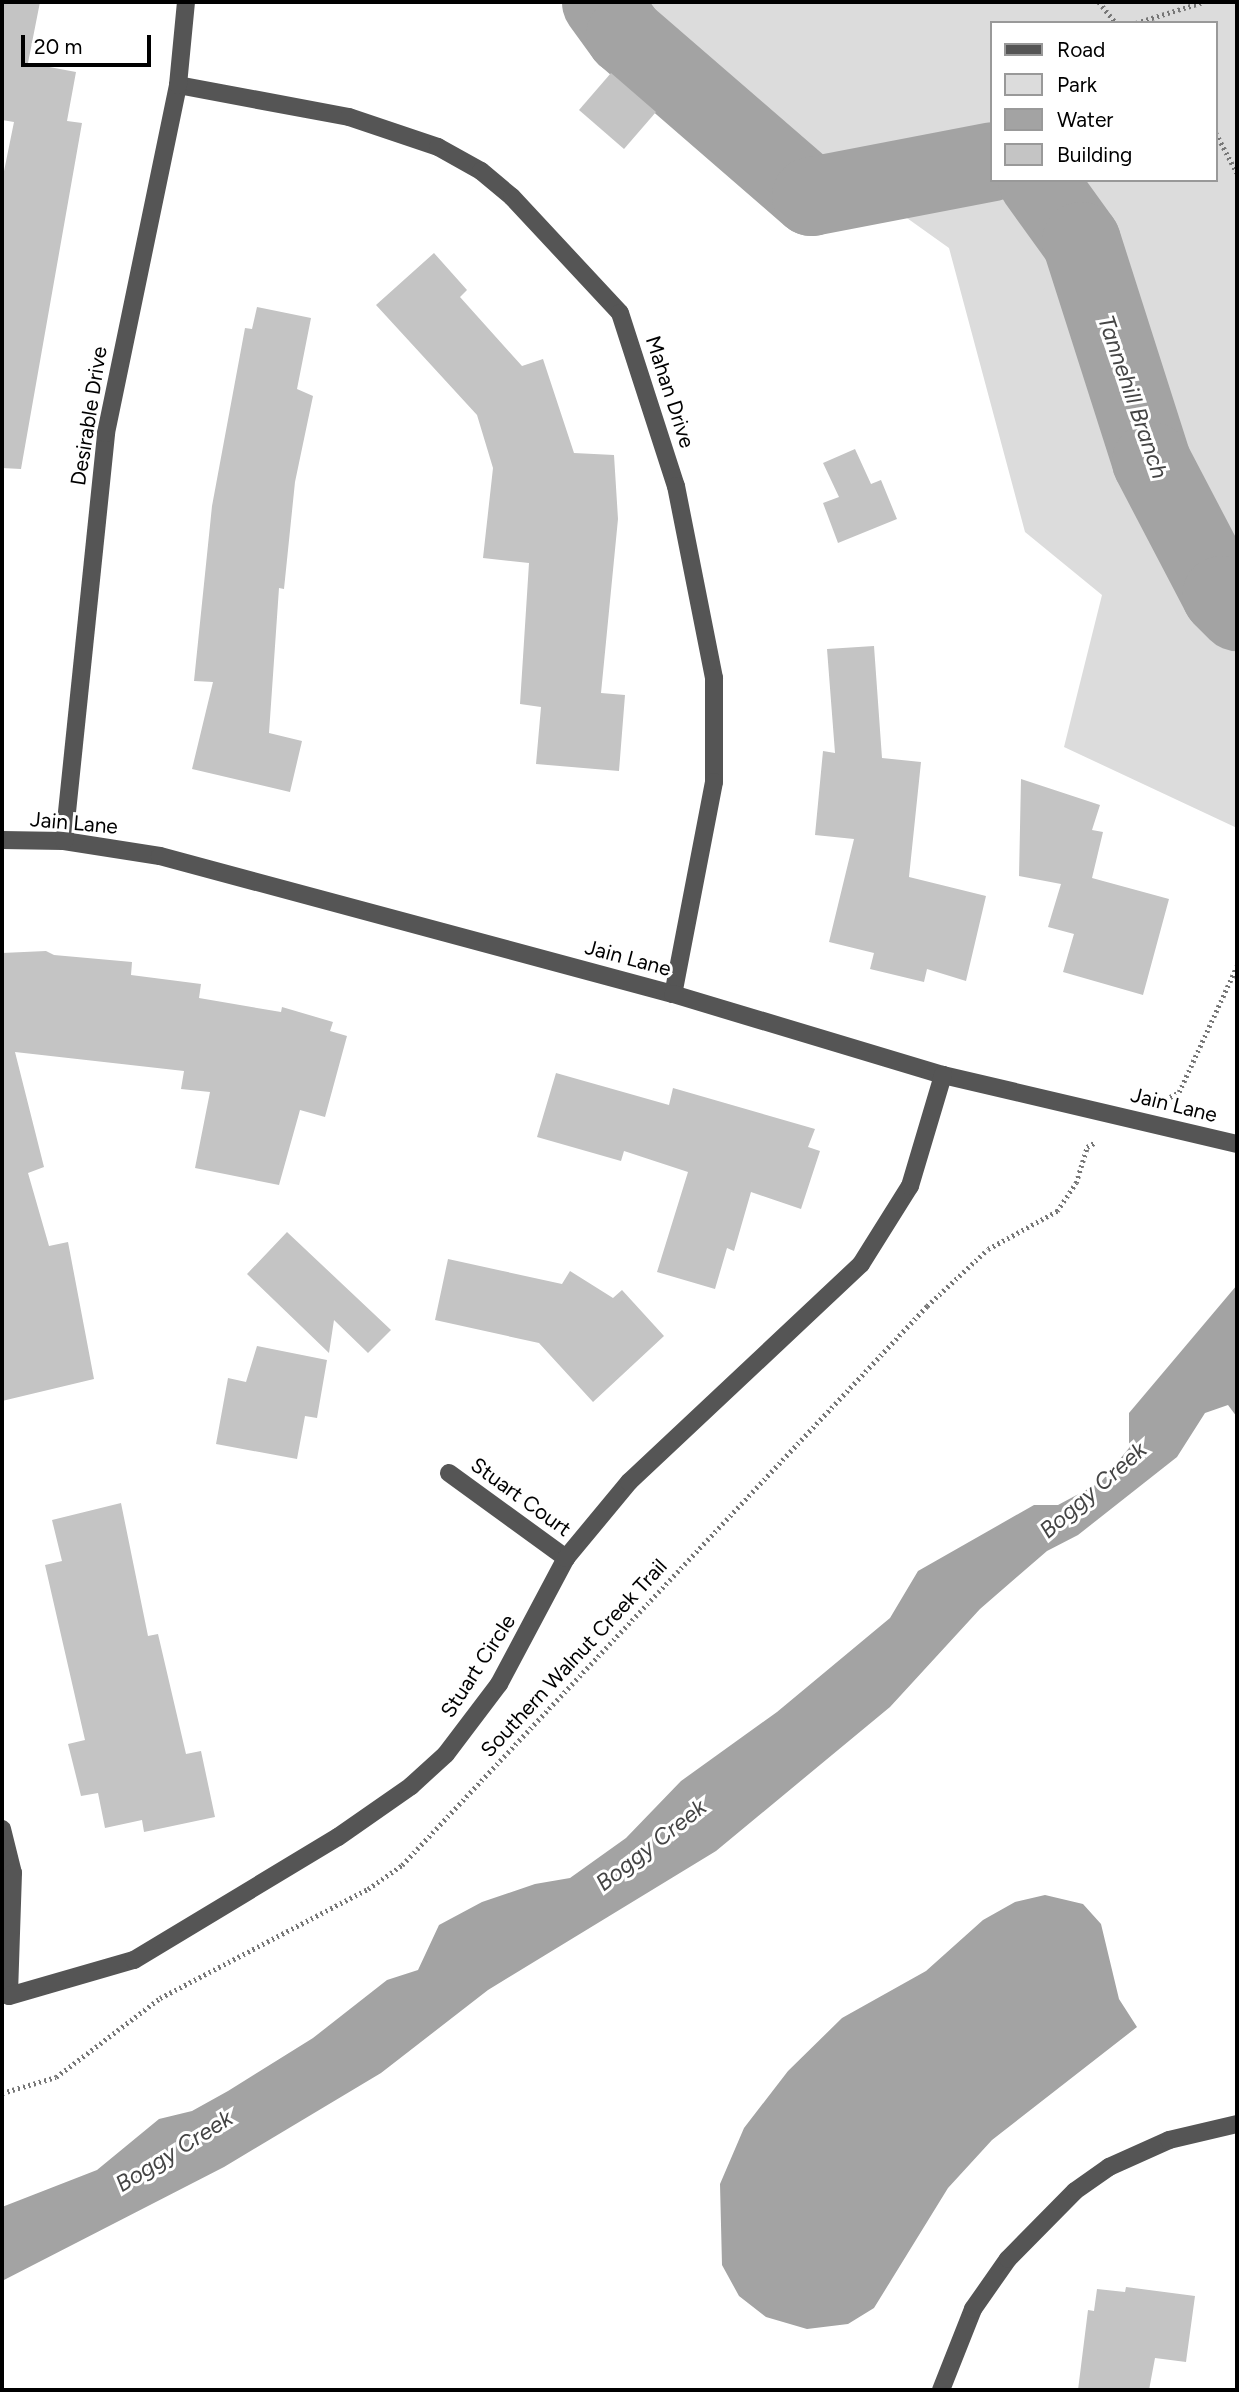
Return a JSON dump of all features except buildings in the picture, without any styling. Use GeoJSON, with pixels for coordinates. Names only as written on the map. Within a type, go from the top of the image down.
{"type":"FeatureCollection","features":[{"type":"Feature","properties":{"kind":"street","name":"Desirable Drive"},"geometry":{"type":"LineString","coordinates":[[64,841],[106,432],[178,85],[186,2]]}},
{"type":"Feature","properties":{"kind":"street","name":"Mahan Drive"},"geometry":{"type":"LineString","coordinates":[[178,85],[349,117],[438,147],[481,171],[512,197],[620,313],[676,486],[714,678],[714,782],[673,994]]}},
{"type":"Feature","properties":{"kind":"street","name":"Jain Lane"},"geometry":{"type":"LineString","coordinates":[[2,840],[64,841],[160,856],[673,994],[943,1074],[1231,1143]]}},
{"type":"Feature","properties":{"kind":"street","name":"Stuart Circle"},"geometry":{"type":"LineString","coordinates":[[2,1829],[13,1873],[9,1996],[134,1960],[338,1837],[411,1786],[446,1754],[499,1684],[566,1558],[629,1482],[861,1264],[911,1186],[943,1074]]}},
{"type":"Feature","properties":{"kind":"street","name":"Stuart Court"},"geometry":{"type":"LineString","coordinates":[[449,1473],[566,1558]]}},
{"type":"Feature","properties":{"kind":"street"},"geometry":{"type":"LineString","coordinates":[[942,2390],[973,2309],[1007,2259],[1075,2191],[1109,2167],[1169,2140],[1237,2124]]}},
{"type":"Feature","properties":{"kind":"path"},"geometry":{"type":"LineString","coordinates":[[1100,2],[1114,21]]}},
{"type":"Feature","properties":{"kind":"path"},"geometry":{"type":"LineString","coordinates":[[1142,21],[1203,2]]}},
{"type":"Feature","properties":{"kind":"path"},"geometry":{"type":"LineString","coordinates":[[1218,137],[1237,173]]}},
{"type":"Feature","properties":{"kind":"path"},"geometry":{"type":"LineString","coordinates":[[1179,1091],[1237,966]]}},
{"type":"Feature","properties":{"kind":"path","name":"Southern Walnut Creek Trail"},"geometry":{"type":"LineString","coordinates":[[2,2093],[56,2077],[160,1998],[368,1889],[402,1865],[901,1332],[988,1249],[1057,1211],[1076,1182],[1087,1147]]}},
{"type":"Feature","properties":{"kind":"green space"},"geometry":{"type":"Polygon","coordinates":[[[604,2],[1237,2],[1237,828],[1064,747],[1102,595],[1025,532],[949,248],[604,2]]]}},
{"type":"Feature","properties":{"kind":"water","name":"Boggy Creek"},"geometry":{"type":"Polygon","coordinates":[[[1237,1285],[1237,1417],[1228,1405],[1205,1413],[1177,1457],[1078,1535],[1047,1551],[980,1609],[890,1707],[716,1851],[488,1990],[381,2073],[224,2167],[2,2281],[2,2207],[97,2170],[159,2119],[192,2111],[313,2038],[387,1980],[418,1970],[439,1925],[482,1902],[535,1884],[570,1878],[626,1838],[681,1781],[777,1712],[890,1618],[918,1571],[1034,1505],[1058,1505],[1101,1482],[1129,1448],[1129,1413],[1237,1285]]]}},
{"type":"Feature","properties":{"kind":"water"},"geometry":{"type":"Polygon","coordinates":[[[1045,1895],[1083,1904],[1101,1924],[1119,1999],[1137,2027],[992,2140],[948,2188],[874,2308],[848,2324],[807,2329],[766,2317],[739,2296],[722,2265],[720,2184],[744,2128],[788,2071],[842,2018],[926,1971],[983,1920],[1015,1902],[1045,1895]]]}},
{"type":"Feature","properties":{"kind":"waterway","name":"Tannehill Branch"},"geometry":{"type":"LineString","coordinates":[[601,2],[625,35],[811,196],[990,161]]}},
{"type":"Feature","properties":{"kind":"waterway","name":"Tannehill Branch"},"geometry":{"type":"LineString","coordinates":[[1038,182],[1081,241],[1151,461],[1221,595],[1237,611]]}}]}
